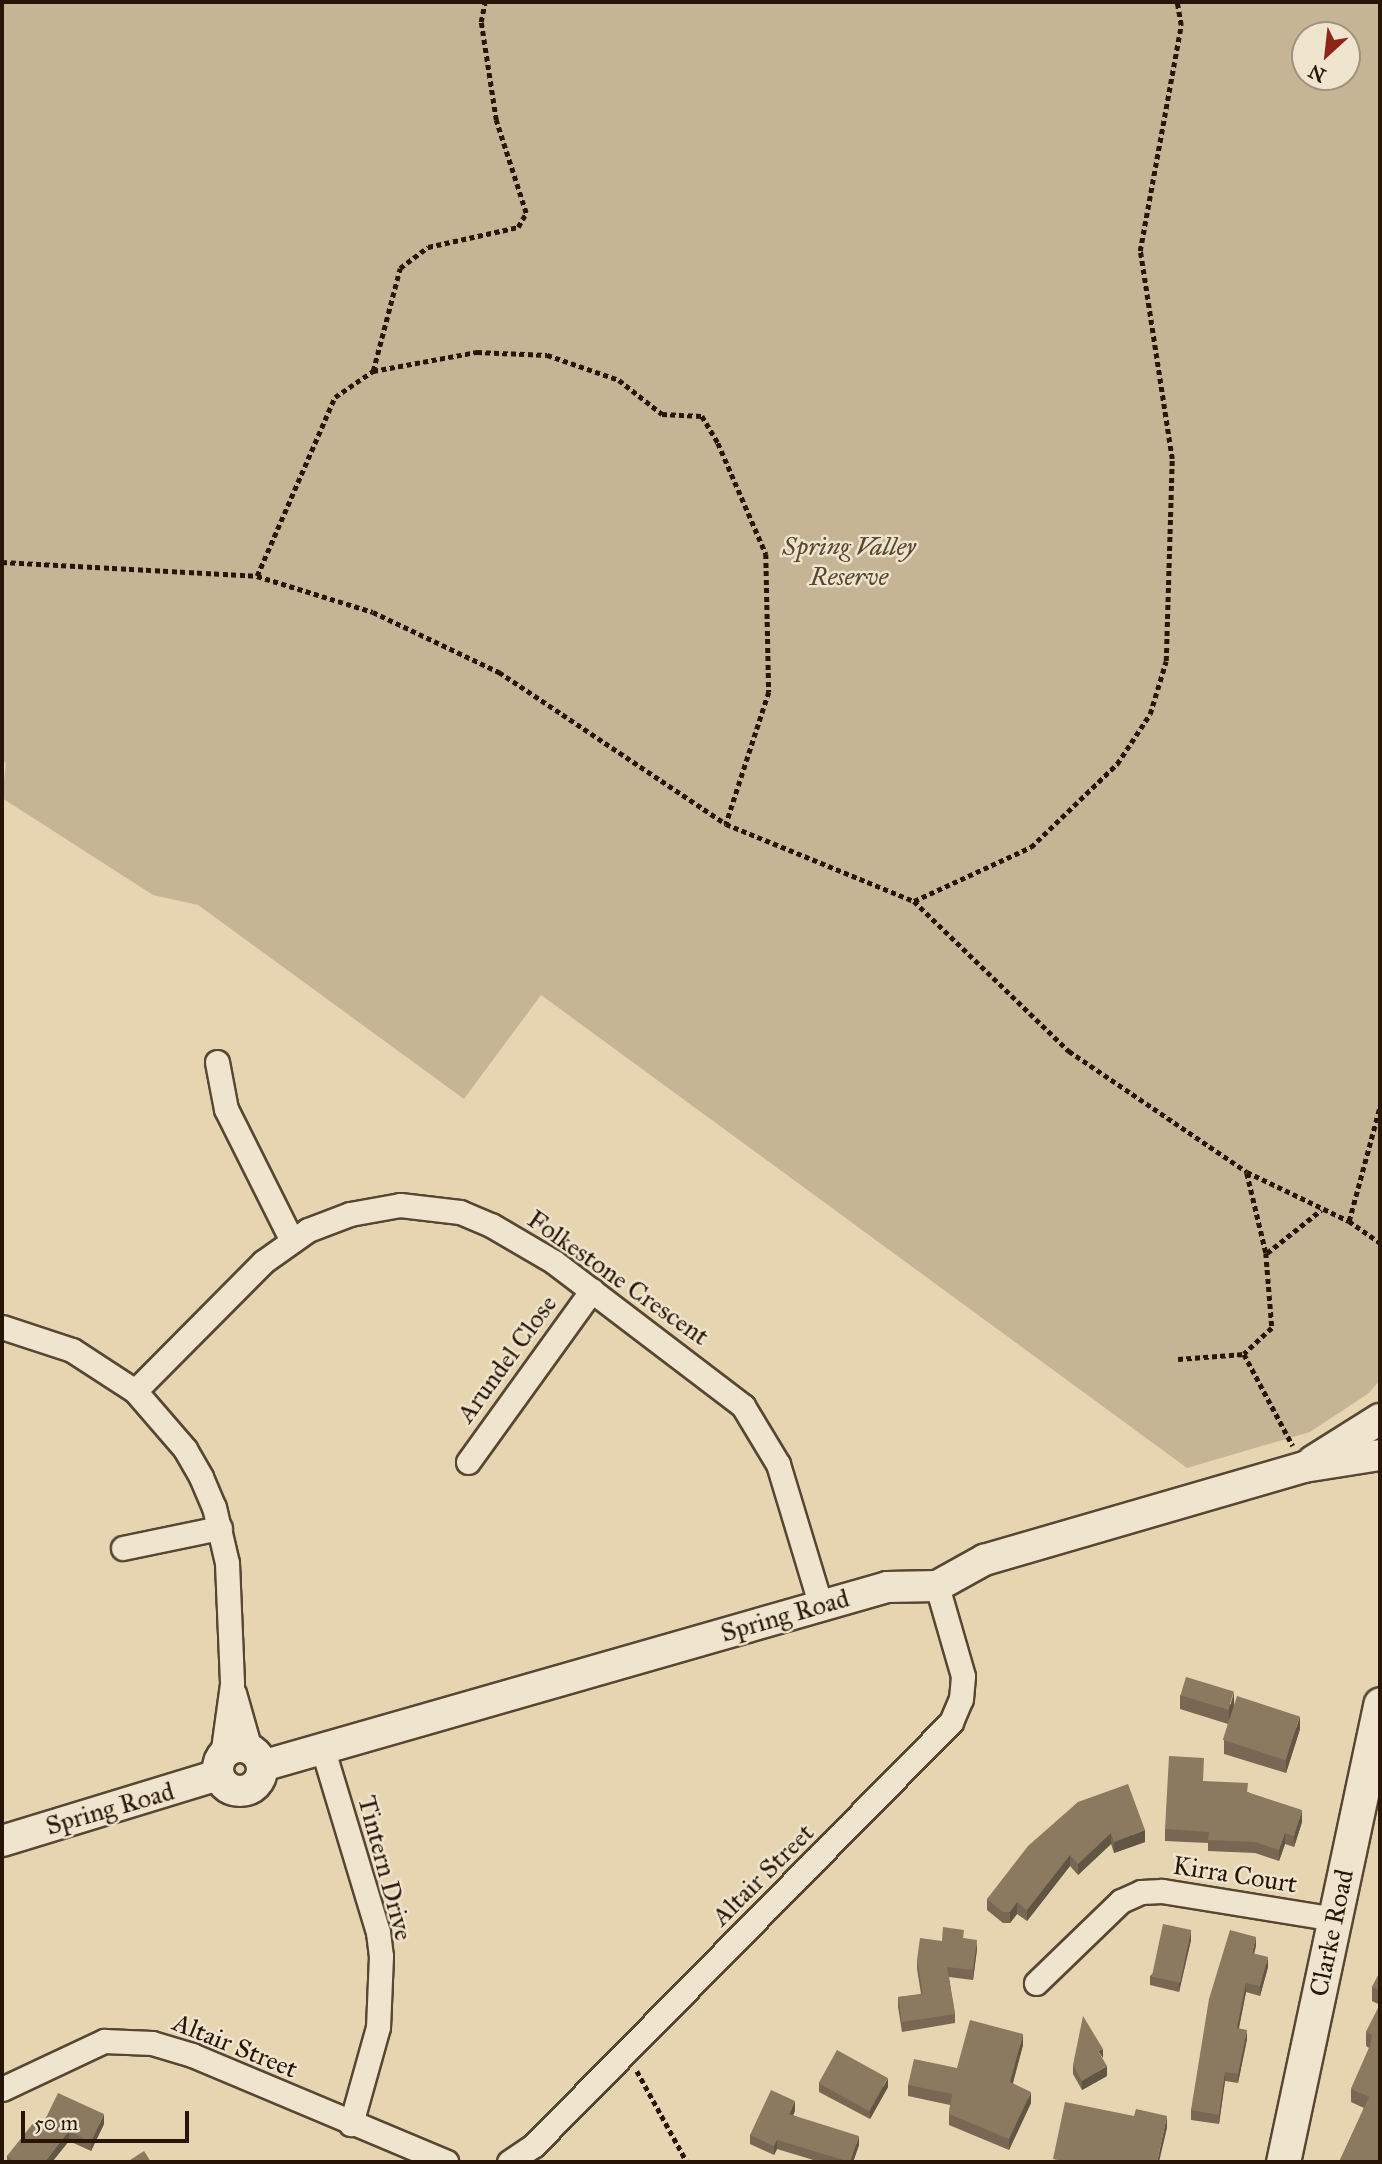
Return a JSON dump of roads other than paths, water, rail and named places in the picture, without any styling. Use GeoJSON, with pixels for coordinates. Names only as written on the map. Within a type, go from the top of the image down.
{"type":"FeatureCollection","features":[{"type":"Feature","properties":{"kind":"main road","name":"Clarke Road"},"geometry":{"type":"LineString","coordinates":[[1283,2162],[1379,1715]]}},
{"type":"Feature","properties":{"kind":"street"},"geometry":{"type":"LineString","coordinates":[[217,1062],[226,1109],[291,1239]]}},
{"type":"Feature","properties":{"kind":"street","name":"Folkestone Crescent"},"geometry":{"type":"LineString","coordinates":[[135,1391],[223,1300],[291,1239],[327,1221],[369,1210],[430,1207],[491,1225],[592,1290],[725,1388],[758,1424],[778,1464],[821,1606]]}},
{"type":"Feature","properties":{"kind":"street","name":"Arundel Close"},"geometry":{"type":"LineString","coordinates":[[468,1462],[592,1290]]}},
{"type":"Feature","properties":{"kind":"street"},"geometry":{"type":"LineString","coordinates":[[2,1327],[72,1350],[135,1391],[185,1449],[220,1528],[227,1563],[238,1762]]}},
{"type":"Feature","properties":{"kind":"street"},"geometry":{"type":"LineString","coordinates":[[1304,1467],[1380,1419]]}},
{"type":"Feature","properties":{"kind":"street"},"geometry":{"type":"LineString","coordinates":[[937,1586],[974,1563],[1304,1467],[1380,1455]]}},
{"type":"Feature","properties":{"kind":"street"},"geometry":{"type":"LineString","coordinates":[[123,1548],[220,1528]]}},
{"type":"Feature","properties":{"kind":"street","name":"Spring Road"},"geometry":{"type":"LineString","coordinates":[[2,1841],[238,1762],[323,1750],[887,1587],[937,1586]]}},
{"type":"Feature","properties":{"kind":"street","name":"Altair Street"},"geometry":{"type":"LineString","coordinates":[[509,2162],[534,2146],[951,1722],[961,1699],[962,1676],[937,1586]]}},
{"type":"Feature","properties":{"kind":"street","name":"Tintern Drive"},"geometry":{"type":"LineString","coordinates":[[323,1750],[378,1932],[381,1956],[378,2027],[351,2124]]}},
{"type":"Feature","properties":{"kind":"street","name":"Kirra Court"},"geometry":{"type":"LineString","coordinates":[[1035,1983],[1109,1911],[1141,1892],[1162,1891],[1335,1919]]}},
{"type":"Feature","properties":{"kind":"street","name":"Altair Street"},"geometry":{"type":"LineString","coordinates":[[2,2089],[92,2045],[133,2040],[192,2055],[446,2162]]}},
{"type":"Feature","properties":{"kind":"park label","name":"Spring Valley Reserve"},"geometry":{"type":"Point","coordinates":[849,562]}}]}
